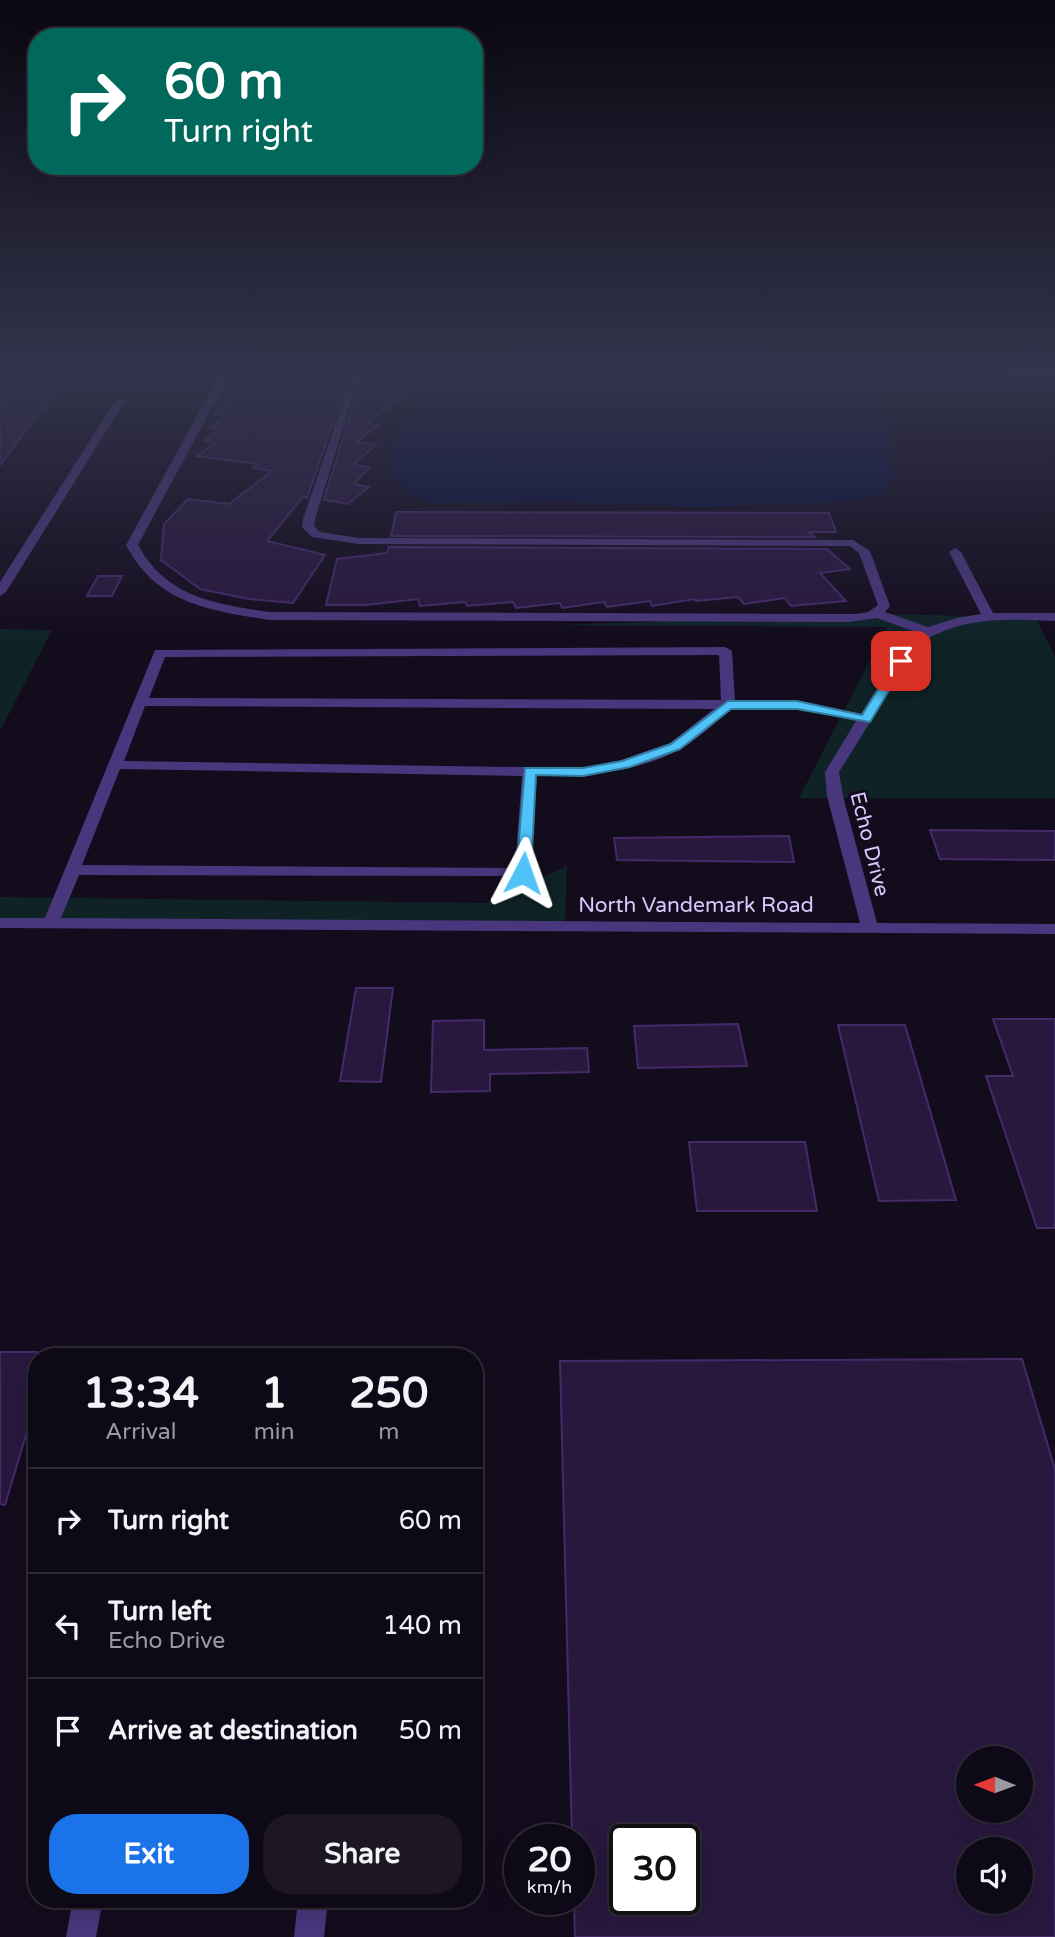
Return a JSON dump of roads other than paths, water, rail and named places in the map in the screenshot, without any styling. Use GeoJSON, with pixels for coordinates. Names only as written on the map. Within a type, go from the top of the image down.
{"type":"FeatureCollection","features":[{"type":"Feature","properties":{"kind":"street"},"geometry":{"type":"LineString","coordinates":[[0,592],[83,460]]}},
{"type":"Feature","properties":{"kind":"street"},"geometry":{"type":"LineString","coordinates":[[178,460],[132,545],[138,562],[163,586],[184,597],[213,606],[269,616],[850,618],[868,618],[878,614],[884,606],[864,551],[853,544],[832,541],[359,541],[316,535],[308,527],[309,519],[329,460]]}},
{"type":"Feature","properties":{"kind":"street"},"geometry":{"type":"LineString","coordinates":[[955,552],[989,617]]}},
{"type":"Feature","properties":{"kind":"street"},"geometry":{"type":"LineString","coordinates":[[878,614],[926,631],[989,617],[1055,617]]}},
{"type":"Feature","properties":{"kind":"street","name":"Echo Drive"},"geometry":{"type":"LineString","coordinates":[[870,929],[835,796],[832,772],[913,642],[926,631]]}},
{"type":"Feature","properties":{"kind":"street"},"geometry":{"type":"LineString","coordinates":[[51,923],[160,653],[725,651],[728,705]]}},
{"type":"Feature","properties":{"kind":"street"},"geometry":{"type":"LineString","coordinates":[[141,702],[797,705],[865,719]]}},
{"type":"Feature","properties":{"kind":"street"},"geometry":{"type":"LineString","coordinates":[[116,765],[583,772],[625,764],[675,746],[728,705]]}},
{"type":"Feature","properties":{"kind":"street"},"geometry":{"type":"LineString","coordinates":[[73,870],[523,873],[530,771]]}},
{"type":"Feature","properties":{"kind":"street","name":"North Vandemark Road"},"geometry":{"type":"LineString","coordinates":[[0,923],[1055,929]]}},
{"type":"Feature","properties":{"kind":"street"},"geometry":{"type":"LineString","coordinates":[[81,1937],[86,1908]]}},
{"type":"Feature","properties":{"kind":"street"},"geometry":{"type":"LineString","coordinates":[[309,1937],[312,1908]]}}]}
